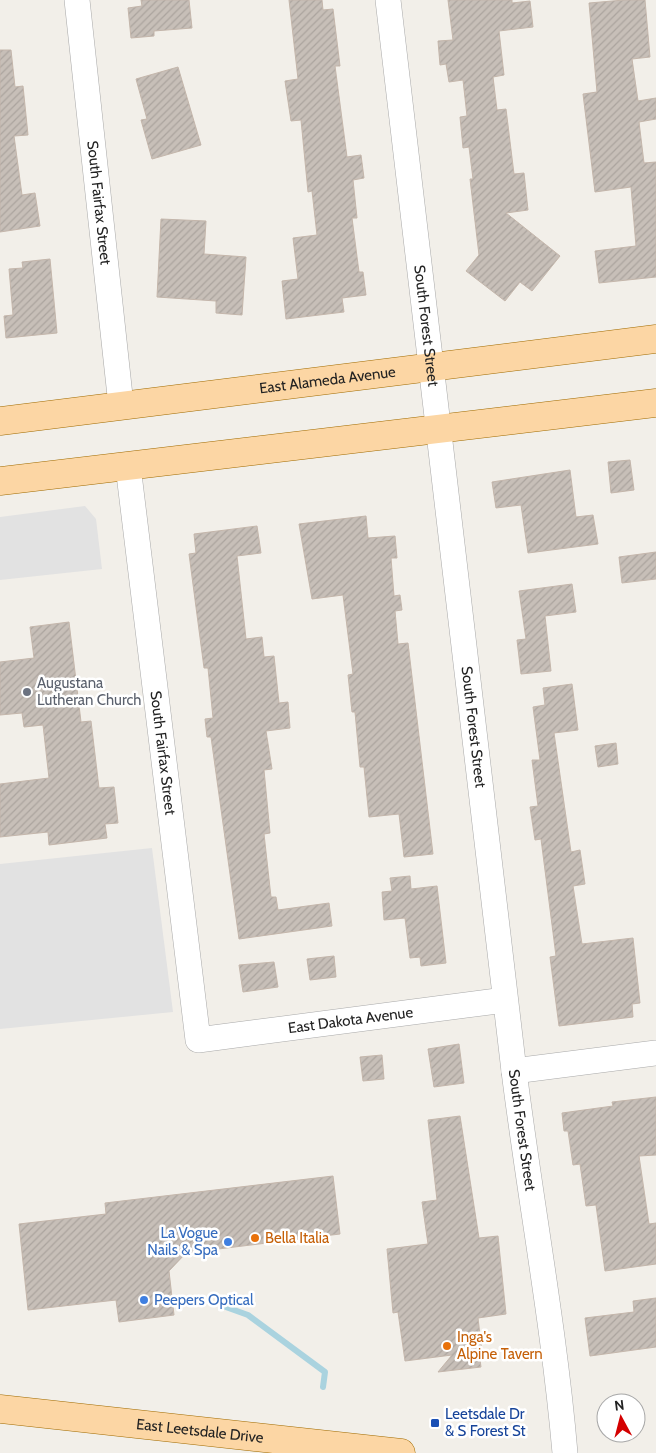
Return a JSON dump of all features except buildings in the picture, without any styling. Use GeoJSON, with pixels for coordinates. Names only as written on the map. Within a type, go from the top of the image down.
{"type":"FeatureCollection","features":[{"type":"Feature","properties":{"kind":"main road","name":"East Alameda Avenue"},"geometry":{"type":"LineString","coordinates":[[0,421],[656,339]]}},
{"type":"Feature","properties":{"kind":"main road"},"geometry":{"type":"LineString","coordinates":[[0,481],[656,403]]}},
{"type":"Feature","properties":{"kind":"main road","name":"East Leetsdale Drive"},"geometry":{"type":"LineString","coordinates":[[0,1409],[401,1453]]}},
{"type":"Feature","properties":{"kind":"street","name":"South Fairfax Street"},"geometry":{"type":"LineString","coordinates":[[77,0],[121,405]]}},
{"type":"Feature","properties":{"kind":"street","name":"South Forest Street"},"geometry":{"type":"LineString","coordinates":[[388,0],[505,1000],[528,1185],[548,1305],[565,1453]]}},
{"type":"Feature","properties":{"kind":"street","name":"South Fairfax Street"},"geometry":{"type":"LineString","coordinates":[[128,466],[198,1040]]}},
{"type":"Feature","properties":{"kind":"street","name":"East Dakota Avenue"},"geometry":{"type":"LineString","coordinates":[[198,1040],[505,1000]]}},
{"type":"Feature","properties":{"kind":"street"},"geometry":{"type":"LineString","coordinates":[[514,1071],[656,1053]]}},
{"type":"Feature","properties":{"kind":"shaded area"},"geometry":{"type":"Polygon","coordinates":[[[85,506],[96,519],[102,569],[0,580],[0,517],[85,506]]]}},
{"type":"Feature","properties":{"kind":"shaded area"},"geometry":{"type":"Polygon","coordinates":[[[152,848],[173,1012],[0,1029],[0,864],[152,848]]]}},
{"type":"Feature","properties":{"kind":"waterway"},"geometry":{"type":"LineString","coordinates":[[223,1306],[248,1315],[325,1372],[323,1387]]}},
{"type":"Feature","properties":{"kind":"place","name":"Augustana Lutheran Church"},"geometry":{"type":"Point","coordinates":[27,692]}},
{"type":"Feature","properties":{"kind":"place","name":"Bella Italia"},"geometry":{"type":"Point","coordinates":[255,1238]}},
{"type":"Feature","properties":{"kind":"place","name":"La Vogue Nails & Spa"},"geometry":{"type":"Point","coordinates":[228,1242]}},
{"type":"Feature","properties":{"kind":"place","name":"Peepers Optical"},"geometry":{"type":"Point","coordinates":[144,1300]}},
{"type":"Feature","properties":{"kind":"place","name":"Inga's Alpine Tavern"},"geometry":{"type":"Point","coordinates":[447,1346]}},
{"type":"Feature","properties":{"kind":"place","name":"Leetsdale Dr & S Forest St"},"geometry":{"type":"Point","coordinates":[435,1423]}}]}
